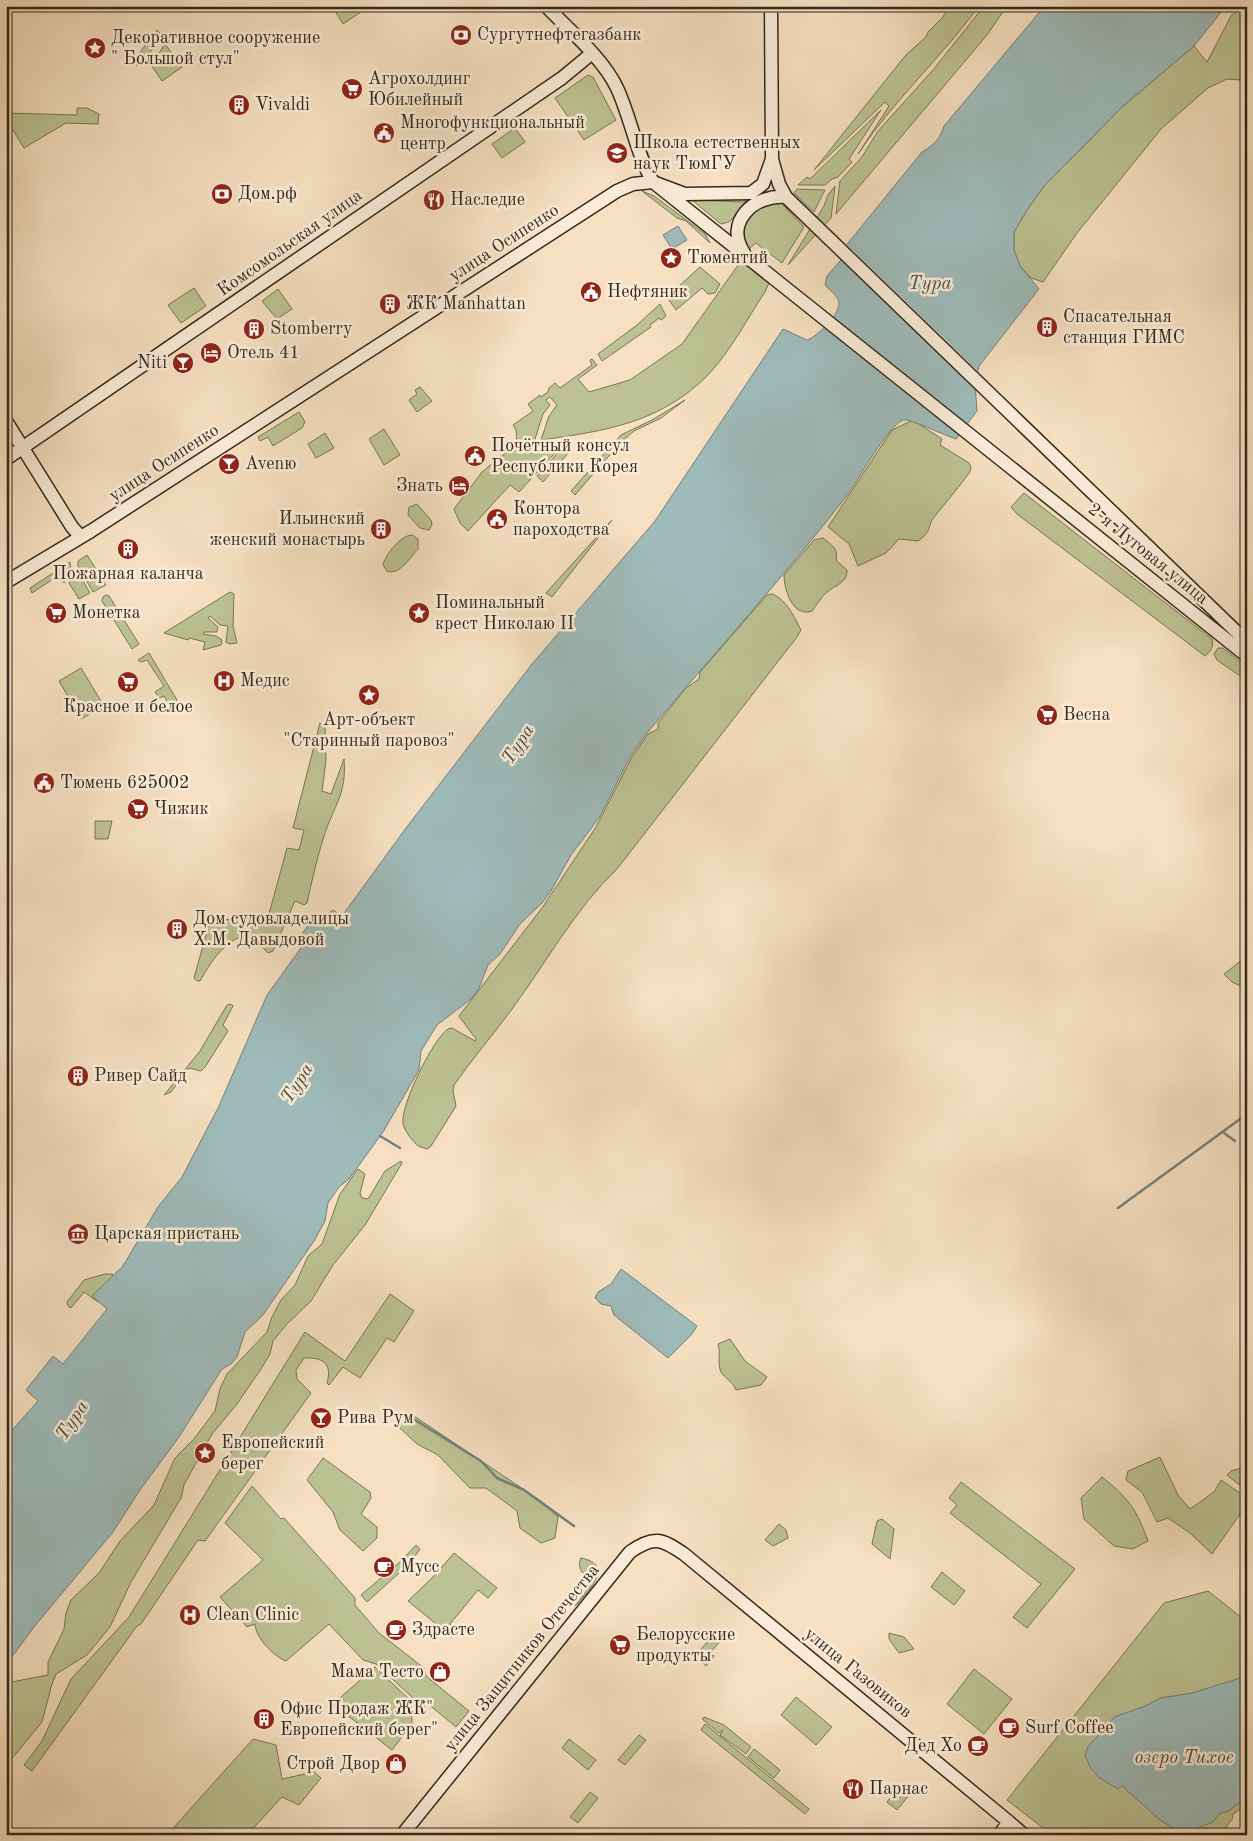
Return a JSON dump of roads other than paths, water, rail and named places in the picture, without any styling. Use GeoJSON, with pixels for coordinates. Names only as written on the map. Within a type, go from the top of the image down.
{"type":"FeatureCollection","features":[{"type":"Feature","properties":{"kind":"main road"},"geometry":{"type":"LineString","coordinates":[[546,6],[592,54],[611,77],[622,99],[647,171],[653,182],[685,194],[751,193],[763,184],[772,159]]}},
{"type":"Feature","properties":{"kind":"main road"},"geometry":{"type":"LineString","coordinates":[[771,6],[772,159],[779,184],[787,198]]}},
{"type":"Feature","properties":{"kind":"main road","name":"Комсомольская улица"},"geometry":{"type":"LineString","coordinates":[[6,459],[570,72],[592,54]]}},
{"type":"Feature","properties":{"kind":"main road","name":"2-я Луговая улица"},"geometry":{"type":"LineString","coordinates":[[653,182],[1247,656]]}},
{"type":"Feature","properties":{"kind":"main road","name":"улица Осипенко"},"geometry":{"type":"LineString","coordinates":[[6,582],[81,537],[617,191],[634,184],[653,182]]}},
{"type":"Feature","properties":{"kind":"main road"},"geometry":{"type":"LineString","coordinates":[[746,255],[738,241],[737,231],[746,213],[761,200],[773,196],[787,198]]}},
{"type":"Feature","properties":{"kind":"main road","name":"2-я Луговая улица"},"geometry":{"type":"LineString","coordinates":[[787,198],[1247,642]]}},
{"type":"Feature","properties":{"kind":"main road"},"geometry":{"type":"LineString","coordinates":[[6,420],[72,528],[81,537]]}},
{"type":"Feature","properties":{"kind":"main road","name":"улица Защитников Отечества"},"geometry":{"type":"LineString","coordinates":[[402,1835],[630,1552],[646,1542],[655,1540],[665,1541],[684,1554]]}},
{"type":"Feature","properties":{"kind":"main road","name":"улица Газовиков"},"geometry":{"type":"LineString","coordinates":[[684,1554],[910,1738],[1024,1835]]}},
{"type":"Feature","properties":{"kind":"main road"},"geometry":{"type":"LineString","coordinates":[[999,1835],[1009,1822]]}},
{"type":"Feature","properties":{"kind":"water","name":"Тура"},"geometry":{"type":"Polygon","coordinates":[[[1047,6],[1226,6],[1194,46],[1122,107],[1044,186],[1014,232],[1014,250],[1020,266],[1039,289],[979,366],[975,384],[977,411],[956,439],[907,420],[903,420],[896,425],[881,443],[845,498],[821,528],[647,733],[630,757],[599,818],[571,855],[551,891],[543,902],[520,924],[500,954],[488,965],[479,988],[471,999],[437,1025],[421,1051],[419,1070],[383,1132],[349,1179],[339,1187],[328,1203],[325,1221],[314,1241],[263,1315],[245,1332],[237,1357],[231,1364],[222,1369],[179,1437],[140,1490],[113,1532],[34,1627],[6,1665],[6,1437],[38,1401],[26,1390],[53,1356],[63,1364],[107,1309],[92,1296],[123,1266],[158,1207],[182,1177],[219,1106],[267,995],[301,948],[295,943],[314,918],[320,920],[333,910],[342,916],[406,828],[532,664],[655,521],[783,329],[807,340],[832,319],[838,308],[839,300],[825,285],[827,276],[846,254],[844,248],[922,152],[936,141],[941,135],[944,126],[1043,8],[1047,6]]]}},
{"type":"Feature","properties":{"kind":"water"},"geometry":{"type":"Polygon","coordinates":[[[678,226],[687,240],[672,249],[663,235],[678,226]]]}},
{"type":"Feature","properties":{"kind":"water"},"geometry":{"type":"Polygon","coordinates":[[[621,1269],[697,1326],[692,1334],[668,1358],[614,1315],[611,1306],[601,1304],[595,1298],[598,1292],[611,1284],[621,1269]]]}},
{"type":"Feature","properties":{"kind":"water","name":"озеро Тихое"},"geometry":{"type":"Polygon","coordinates":[[[1247,1676],[1247,1798],[1228,1811],[1219,1814],[1213,1822],[1183,1834],[1160,1820],[1122,1786],[1118,1789],[1098,1777],[1090,1767],[1085,1755],[1088,1747],[1114,1717],[1143,1707],[1161,1698],[1192,1693],[1247,1676]]]}},
{"type":"Feature","properties":{"kind":"waterway"},"geometry":{"type":"LineString","coordinates":[[1118,1208],[1247,1114]]}},
{"type":"Feature","properties":{"kind":"waterway"},"geometry":{"type":"LineString","coordinates":[[1224,1133],[1235,1141]]}},
{"type":"Feature","properties":{"kind":"waterway"},"geometry":{"type":"LineString","coordinates":[[380,1136],[400,1148]]}},
{"type":"Feature","properties":{"kind":"waterway"},"geometry":{"type":"LineString","coordinates":[[407,1415],[481,1461],[497,1478],[524,1490],[574,1526]]}},
{"type":"Feature","properties":{"kind":"place","name":"Сургутнефтегазбанк"},"geometry":{"type":"Point","coordinates":[461,35]}},
{"type":"Feature","properties":{"kind":"place","name":"Декоративное сооружение \" Большой стул\""},"geometry":{"type":"Point","coordinates":[95,48]}},
{"type":"Feature","properties":{"kind":"place","name":"Агрохолдинг Юбилейный"},"geometry":{"type":"Point","coordinates":[352,89]}},
{"type":"Feature","properties":{"kind":"place","name":"Vivaldi"},"geometry":{"type":"Point","coordinates":[239,105]}},
{"type":"Feature","properties":{"kind":"place","name":"Многофункциональный центр"},"geometry":{"type":"Point","coordinates":[384,133]}},
{"type":"Feature","properties":{"kind":"place","name":"Школа естественных наук ТюмГУ"},"geometry":{"type":"Point","coordinates":[617,153]}},
{"type":"Feature","properties":{"kind":"place","name":"Дом.рф"},"geometry":{"type":"Point","coordinates":[222,194]}},
{"type":"Feature","properties":{"kind":"place","name":"Наследие"},"geometry":{"type":"Point","coordinates":[434,200]}},
{"type":"Feature","properties":{"kind":"place","name":"Тюментий"},"geometry":{"type":"Point","coordinates":[671,258]}},
{"type":"Feature","properties":{"kind":"place","name":"Нефтяник"},"geometry":{"type":"Point","coordinates":[591,292]}},
{"type":"Feature","properties":{"kind":"place","name":"ЖК Manhattan"},"geometry":{"type":"Point","coordinates":[390,304]}},
{"type":"Feature","properties":{"kind":"place","name":"Спасательная станция ГИМС"},"geometry":{"type":"Point","coordinates":[1047,327]}},
{"type":"Feature","properties":{"kind":"place","name":"Stomberry"},"geometry":{"type":"Point","coordinates":[254,329]}},
{"type":"Feature","properties":{"kind":"place","name":"Отель 41"},"geometry":{"type":"Point","coordinates":[211,353]}},
{"type":"Feature","properties":{"kind":"place","name":"Niti"},"geometry":{"type":"Point","coordinates":[183,363]}},
{"type":"Feature","properties":{"kind":"place","name":"Почётный консул Республики Корея"},"geometry":{"type":"Point","coordinates":[475,456]}},
{"type":"Feature","properties":{"kind":"place","name":"Avenю"},"geometry":{"type":"Point","coordinates":[229,464]}},
{"type":"Feature","properties":{"kind":"place","name":"Знать"},"geometry":{"type":"Point","coordinates":[459,486]}},
{"type":"Feature","properties":{"kind":"place","name":"Контора пароходства"},"geometry":{"type":"Point","coordinates":[497,519]}},
{"type":"Feature","properties":{"kind":"place","name":"Ильинский женский монастырь"},"geometry":{"type":"Point","coordinates":[381,529]}},
{"type":"Feature","properties":{"kind":"place","name":"Пожарная каланча"},"geometry":{"type":"Point","coordinates":[128,549]}},
{"type":"Feature","properties":{"kind":"place","name":"Монетка"},"geometry":{"type":"Point","coordinates":[56,613]}},
{"type":"Feature","properties":{"kind":"place","name":"Поминальный крест Николаю II"},"geometry":{"type":"Point","coordinates":[419,613]}},
{"type":"Feature","properties":{"kind":"place","name":"Медис"},"geometry":{"type":"Point","coordinates":[224,681]}},
{"type":"Feature","properties":{"kind":"place","name":"Красное и белое"},"geometry":{"type":"Point","coordinates":[128,682]}},
{"type":"Feature","properties":{"kind":"place","name":"Арт-объект \"Старинный паровоз\""},"geometry":{"type":"Point","coordinates":[369,695]}},
{"type":"Feature","properties":{"kind":"place","name":"Весна"},"geometry":{"type":"Point","coordinates":[1047,715]}},
{"type":"Feature","properties":{"kind":"place","name":"Тюмень 625002"},"geometry":{"type":"Point","coordinates":[44,783]}},
{"type":"Feature","properties":{"kind":"place","name":"Чижик"},"geometry":{"type":"Point","coordinates":[138,809]}},
{"type":"Feature","properties":{"kind":"place","name":"Дом судовладелицы Х.М. Давыдовой"},"geometry":{"type":"Point","coordinates":[177,929]}},
{"type":"Feature","properties":{"kind":"place","name":"Ривер Сайд"},"geometry":{"type":"Point","coordinates":[78,1076]}},
{"type":"Feature","properties":{"kind":"place","name":"Царская пристань"},"geometry":{"type":"Point","coordinates":[78,1234]}},
{"type":"Feature","properties":{"kind":"place","name":"Рива Рум"},"geometry":{"type":"Point","coordinates":[321,1418]}},
{"type":"Feature","properties":{"kind":"place","name":"Европейский берег"},"geometry":{"type":"Point","coordinates":[205,1453]}},
{"type":"Feature","properties":{"kind":"place","name":"Мусс"},"geometry":{"type":"Point","coordinates":[384,1567]}},
{"type":"Feature","properties":{"kind":"place","name":"Clean Clinic"},"geometry":{"type":"Point","coordinates":[190,1615]}},
{"type":"Feature","properties":{"kind":"place","name":"Здрасте"},"geometry":{"type":"Point","coordinates":[396,1630]}},
{"type":"Feature","properties":{"kind":"place","name":"Белорусские продукты"},"geometry":{"type":"Point","coordinates":[620,1645]}},
{"type":"Feature","properties":{"kind":"place","name":"Мама Тесто"},"geometry":{"type":"Point","coordinates":[440,1672]}},
{"type":"Feature","properties":{"kind":"place","name":"Офис Продаж ЖК\" Европейский берег\""},"geometry":{"type":"Point","coordinates":[264,1719]}},
{"type":"Feature","properties":{"kind":"place","name":"Surf Coffee"},"geometry":{"type":"Point","coordinates":[1009,1728]}},
{"type":"Feature","properties":{"kind":"place","name":"Дед Хо"},"geometry":{"type":"Point","coordinates":[978,1746]}},
{"type":"Feature","properties":{"kind":"place","name":"Строй Двор"},"geometry":{"type":"Point","coordinates":[396,1764]}},
{"type":"Feature","properties":{"kind":"place","name":"Парнас"},"geometry":{"type":"Point","coordinates":[853,1789]}}]}
